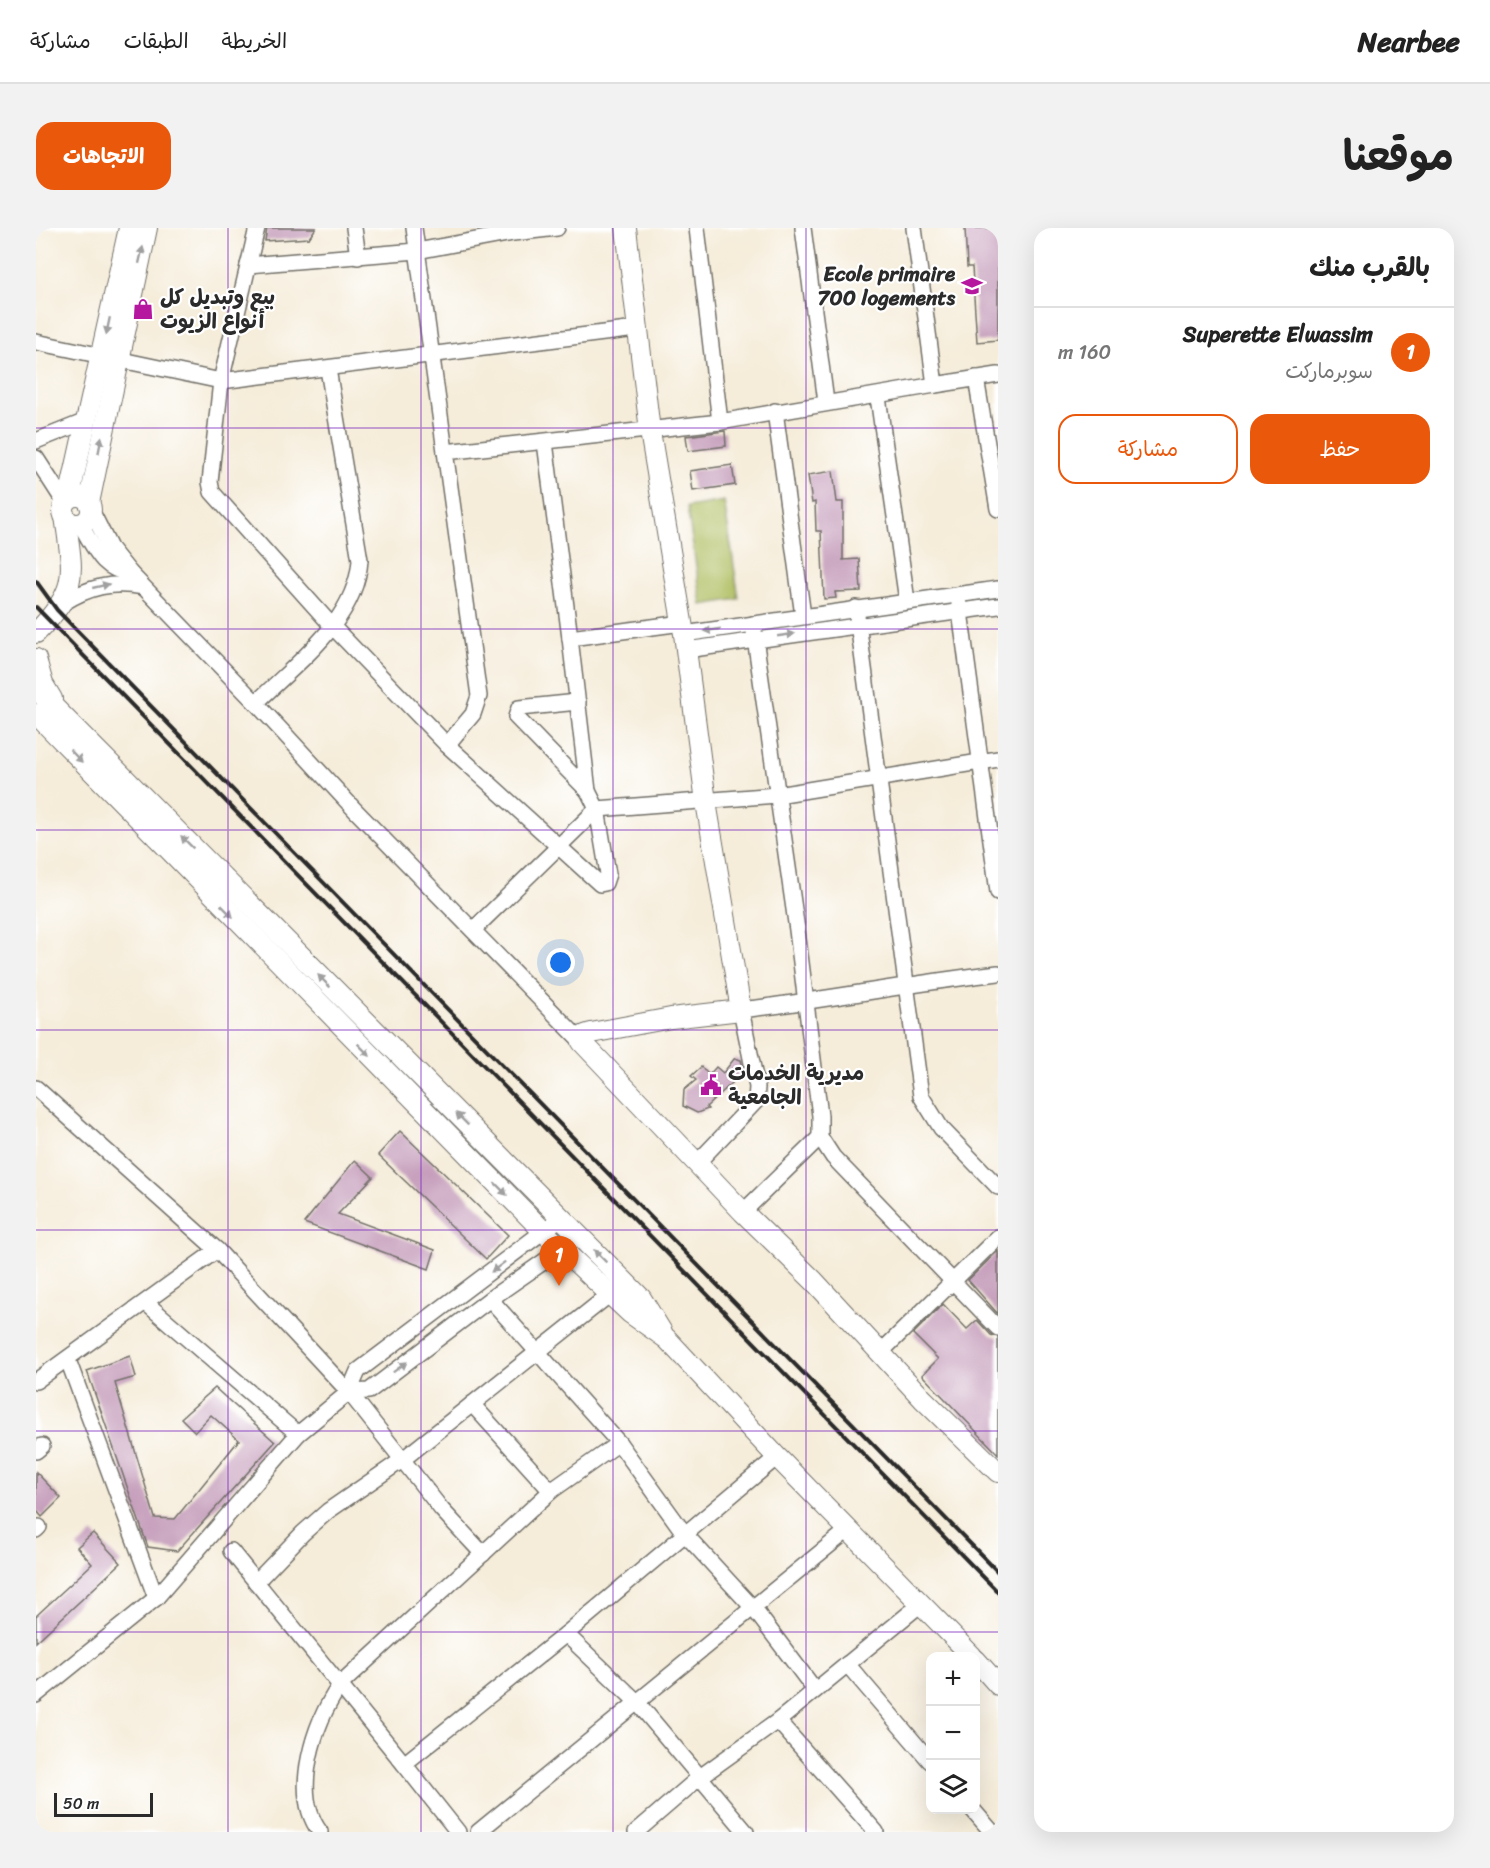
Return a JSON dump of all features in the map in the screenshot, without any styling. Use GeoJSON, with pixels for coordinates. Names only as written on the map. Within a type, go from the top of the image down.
{"type":"FeatureCollection","features":[{"type":"Feature","properties":{"kind":"street"},"geometry":{"type":"LineString","coordinates":[[77,511],[110,357],[129,228]]}},
{"type":"Feature","properties":{"kind":"street"},"geometry":{"type":"LineString","coordinates":[[63,603],[70,585],[87,421],[110,357],[147,228]]}},
{"type":"Feature","properties":{"kind":"street"},"geometry":{"type":"LineString","coordinates":[[257,228],[221,381],[210,482],[212,492],[333,627],[447,745],[558,848],[603,885],[608,874],[597,810],[588,791],[516,717],[519,708],[578,702]]}},
{"type":"Feature","properties":{"kind":"street"},"geometry":{"type":"LineString","coordinates":[[354,228],[357,257]]}},
{"type":"Feature","properties":{"kind":"street"},"geometry":{"type":"LineString","coordinates":[[414,228],[479,696],[473,714],[447,745]]}},
{"type":"Feature","properties":{"kind":"street"},"geometry":{"type":"LineString","coordinates":[[248,265],[417,251],[513,230],[557,228]]}},
{"type":"Feature","properties":{"kind":"street"},"geometry":{"type":"LineString","coordinates":[[626,228],[636,329],[650,431],[684,636],[706,802],[741,1010],[757,1087],[756,1101],[698,1162]]}},
{"type":"Feature","properties":{"kind":"street"},"geometry":{"type":"LineString","coordinates":[[697,228],[720,422]]}},
{"type":"Feature","properties":{"kind":"street"},"geometry":{"type":"LineString","coordinates":[[803,228],[826,402]]}},
{"type":"Feature","properties":{"kind":"street"},"geometry":{"type":"LineString","coordinates":[[914,228],[934,385]]}},
{"type":"Feature","properties":{"kind":"street"},"geometry":{"type":"LineString","coordinates":[[36,342],[221,381],[636,329]]}},
{"type":"Feature","properties":{"kind":"street"},"geometry":{"type":"LineString","coordinates":[[256,703],[333,627],[357,584],[360,560],[328,369]]}},
{"type":"Feature","properties":{"kind":"street"},"geometry":{"type":"LineString","coordinates":[[445,452],[720,422],[826,402],[878,397],[998,375]]}},
{"type":"Feature","properties":{"kind":"street"},"geometry":{"type":"LineString","coordinates":[[976,378],[998,509]]}},
{"type":"Feature","properties":{"kind":"street"},"geometry":{"type":"LineString","coordinates":[[878,397],[907,601]]}},
{"type":"Feature","properties":{"kind":"street"},"geometry":{"type":"LineString","coordinates":[[775,411],[803,616]]}},
{"type":"Feature","properties":{"kind":"street"},"geometry":{"type":"LineString","coordinates":[[36,441],[87,421]]}},
{"type":"Feature","properties":{"kind":"street"},"geometry":{"type":"LineString","coordinates":[[545,442],[588,791]]}},
{"type":"Feature","properties":{"kind":"street"},"geometry":{"type":"LineString","coordinates":[[36,458],[77,511],[143,587],[256,703],[355,810],[698,1162],[742,1212],[814,1281],[880,1353],[998,1472]]}},
{"type":"Feature","properties":{"kind":"street"},"geometry":{"type":"LineString","coordinates":[[36,633],[63,603],[81,592],[120,583],[143,587]]}},
{"type":"Feature","properties":{"kind":"street"},"geometry":{"type":"LineString","coordinates":[[754,632],[803,616],[998,589]]}},
{"type":"Feature","properties":{"kind":"street"},"geometry":{"type":"LineString","coordinates":[[957,594],[998,892]]}},
{"type":"Feature","properties":{"kind":"street"},"geometry":{"type":"LineString","coordinates":[[570,638],[684,636],[858,625],[998,606]]}},
{"type":"Feature","properties":{"kind":"street"},"geometry":{"type":"LineString","coordinates":[[856,608],[918,1081],[927,1109],[941,1128],[998,1186]]}},
{"type":"Feature","properties":{"kind":"street"},"geometry":{"type":"LineString","coordinates":[[754,632],[806,1002],[820,1116],[820,1137],[833,1157],[860,1187],[900,1225],[998,1328]]}},
{"type":"Feature","properties":{"kind":"street"},"geometry":{"type":"LineString","coordinates":[[36,659],[43,684],[63,716]]}},
{"type":"Feature","properties":{"kind":"street"},"geometry":{"type":"LineString","coordinates":[[36,689],[641,1298],[667,1339]]}},
{"type":"Feature","properties":{"kind":"street"},"geometry":{"type":"LineString","coordinates":[[36,714],[545,1233],[609,1294],[667,1339],[777,1457],[968,1652]]}},
{"type":"Feature","properties":{"kind":"street"},"geometry":{"type":"LineString","coordinates":[[473,930],[597,810],[777,795],[998,759]]}},
{"type":"Feature","properties":{"kind":"street"},"geometry":{"type":"LineString","coordinates":[[582,1041],[585,1035],[591,1033],[671,1018],[806,1002],[907,984],[998,973]]}},
{"type":"Feature","properties":{"kind":"street"},"geometry":{"type":"LineString","coordinates":[[36,1088],[217,1250],[349,1392],[442,1510],[483,1554]]}},
{"type":"Feature","properties":{"kind":"street"},"geometry":{"type":"LineString","coordinates":[[742,1212],[820,1137]]}},
{"type":"Feature","properties":{"kind":"street"},"geometry":{"type":"LineString","coordinates":[[36,1695],[156,1598],[298,1434],[349,1392],[358,1371],[545,1233],[561,1218]]}},
{"type":"Feature","properties":{"kind":"street"},"geometry":{"type":"LineString","coordinates":[[349,1392],[369,1390],[490,1299],[562,1249],[577,1233]]}},
{"type":"Feature","properties":{"kind":"street"},"geometry":{"type":"LineString","coordinates":[[880,1353],[951,1281],[998,1238]]}},
{"type":"Feature","properties":{"kind":"street"},"geometry":{"type":"LineString","coordinates":[[36,1381],[217,1250]]}},
{"type":"Feature","properties":{"kind":"street"},"geometry":{"type":"LineString","coordinates":[[256,1582],[303,1533],[328,1511],[402,1460],[609,1294]]}},
{"type":"Feature","properties":{"kind":"street"},"geometry":{"type":"LineString","coordinates":[[490,1299],[619,1443],[684,1533],[754,1609],[815,1690]]}},
{"type":"Feature","properties":{"kind":"street"},"geometry":{"type":"LineString","coordinates":[[146,1303],[298,1434]]}},
{"type":"Feature","properties":{"kind":"street"},"geometry":{"type":"LineString","coordinates":[[68,1360],[156,1598]]}},
{"type":"Feature","properties":{"kind":"street"},"geometry":{"type":"LineString","coordinates":[[472,1404],[551,1491]]}},
{"type":"Feature","properties":{"kind":"street"},"geometry":{"type":"LineString","coordinates":[[320,1832],[309,1814],[307,1799],[311,1749],[318,1725],[340,1685],[551,1491],[619,1443]]}},
{"type":"Feature","properties":{"kind":"street"},"geometry":{"type":"LineString","coordinates":[[404,1764],[566,1634],[777,1457]]}},
{"type":"Feature","properties":{"kind":"street"},"geometry":{"type":"LineString","coordinates":[[478,1832],[848,1530]]}},
{"type":"Feature","properties":{"kind":"street"},"geometry":{"type":"LineString","coordinates":[[231,1551],[458,1832]]}},
{"type":"Feature","properties":{"kind":"street"},"geometry":{"type":"LineString","coordinates":[[636,1832],[700,1778],[778,1721],[922,1603]]}},
{"type":"Feature","properties":{"kind":"street"},"geometry":{"type":"LineString","coordinates":[[566,1634],[636,1701],[747,1832]]}},
{"type":"Feature","properties":{"kind":"street"},"geometry":{"type":"LineString","coordinates":[[847,1664],[929,1760]]}},
{"type":"Feature","properties":{"kind":"street"},"geometry":{"type":"LineString","coordinates":[[980,1665],[998,1685]]}},
{"type":"Feature","properties":{"kind":"street"},"geometry":{"type":"LineString","coordinates":[[778,1721],[876,1832]]}},
{"type":"Feature","properties":{"kind":"street"},"geometry":{"type":"LineString","coordinates":[[976,1814],[992,1832]]}},
{"type":"Feature","properties":{"kind":"green space"},"geometry":{"type":"Polygon","coordinates":[[[724,501],[739,599],[702,605],[687,507],[724,501]]]}},
{"type":"Feature","properties":{"kind":"building"},"geometry":{"type":"Polygon","coordinates":[[[267,228],[316,228],[309,238],[265,241],[267,228]]]}},
{"type":"Feature","properties":{"kind":"building"},"geometry":{"type":"Polygon","coordinates":[[[965,228],[998,228],[998,340],[977,342],[972,267],[967,267],[965,228]]]}},
{"type":"Feature","properties":{"kind":"building"},"geometry":{"type":"Polygon","coordinates":[[[725,431],[726,446],[688,451],[686,436],[725,431]]]}},
{"type":"Feature","properties":{"kind":"building"},"geometry":{"type":"Polygon","coordinates":[[[732,465],[735,485],[693,491],[690,471],[732,465]]]}},
{"type":"Feature","properties":{"kind":"building"},"geometry":{"type":"Polygon","coordinates":[[[833,471],[837,502],[843,502],[843,560],[859,559],[861,591],[835,592],[836,598],[824,599],[821,531],[816,531],[815,502],[812,503],[808,475],[833,471]]]}},
{"type":"Feature","properties":{"kind":"building","name":"مديرية الخدمات الجامعية"},"geometry":{"type":"Polygon","coordinates":[[[735,1058],[741,1060],[744,1072],[706,1107],[708,1109],[697,1113],[683,1106],[684,1090],[696,1080],[691,1076],[701,1067],[709,1075],[716,1067],[723,1073],[735,1058]]]}},
{"type":"Feature","properties":{"kind":"building"},"geometry":{"type":"Polygon","coordinates":[[[400,1131],[508,1235],[486,1259],[378,1155],[400,1131]]]}},
{"type":"Feature","properties":{"kind":"building"},"geometry":{"type":"Polygon","coordinates":[[[355,1160],[373,1177],[338,1214],[435,1250],[429,1269],[304,1223],[355,1160]]]}},
{"type":"Feature","properties":{"kind":"building"},"geometry":{"type":"Polygon","coordinates":[[[998,1251],[998,1314],[968,1280],[998,1251]]]}},
{"type":"Feature","properties":{"kind":"building"},"geometry":{"type":"Polygon","coordinates":[[[943,1304],[967,1329],[977,1320],[991,1335],[998,1337],[998,1454],[922,1375],[938,1359],[913,1334],[943,1304]]]}},
{"type":"Feature","properties":{"kind":"building"},"geometry":{"type":"Polygon","coordinates":[[[130,1356],[136,1377],[115,1383],[155,1518],[175,1519],[239,1440],[211,1415],[195,1432],[181,1418],[215,1388],[275,1442],[177,1551],[148,1547],[87,1371],[130,1356]]]}},
{"type":"Feature","properties":{"kind":"building"},"geometry":{"type":"Polygon","coordinates":[[[36,1472],[61,1498],[42,1517],[36,1510],[36,1472]]]}},
{"type":"Feature","properties":{"kind":"building"},"geometry":{"type":"Polygon","coordinates":[[[93,1533],[121,1563],[36,1642],[36,1616],[92,1564],[77,1547],[93,1533]]]}},
{"type":"Feature","properties":{"kind":"railway"},"geometry":{"type":"LineString","coordinates":[[36,581],[57,610],[998,1572]]}},
{"type":"Feature","properties":{"kind":"railway"},"geometry":{"type":"LineString","coordinates":[[36,607],[998,1592]]}},
{"type":"Feature","properties":{"kind":"place","name":"Ecole primaire 700 logements"},"geometry":{"type":"Point","coordinates":[972,286]}},
{"type":"Feature","properties":{"kind":"place","name":"بيع وتبديل كل أنواع الزيوت"},"geometry":{"type":"Point","coordinates":[143,309]}},
{"type":"Feature","properties":{"kind":"place","name":"مديرية الخدمات الجامعية"},"geometry":{"type":"Point","coordinates":[711,1085]}},
{"type":"Feature","properties":{"kind":"place","name":"Superette Elwassim"},"geometry":{"type":"Point","coordinates":[559,1286]}}]}
